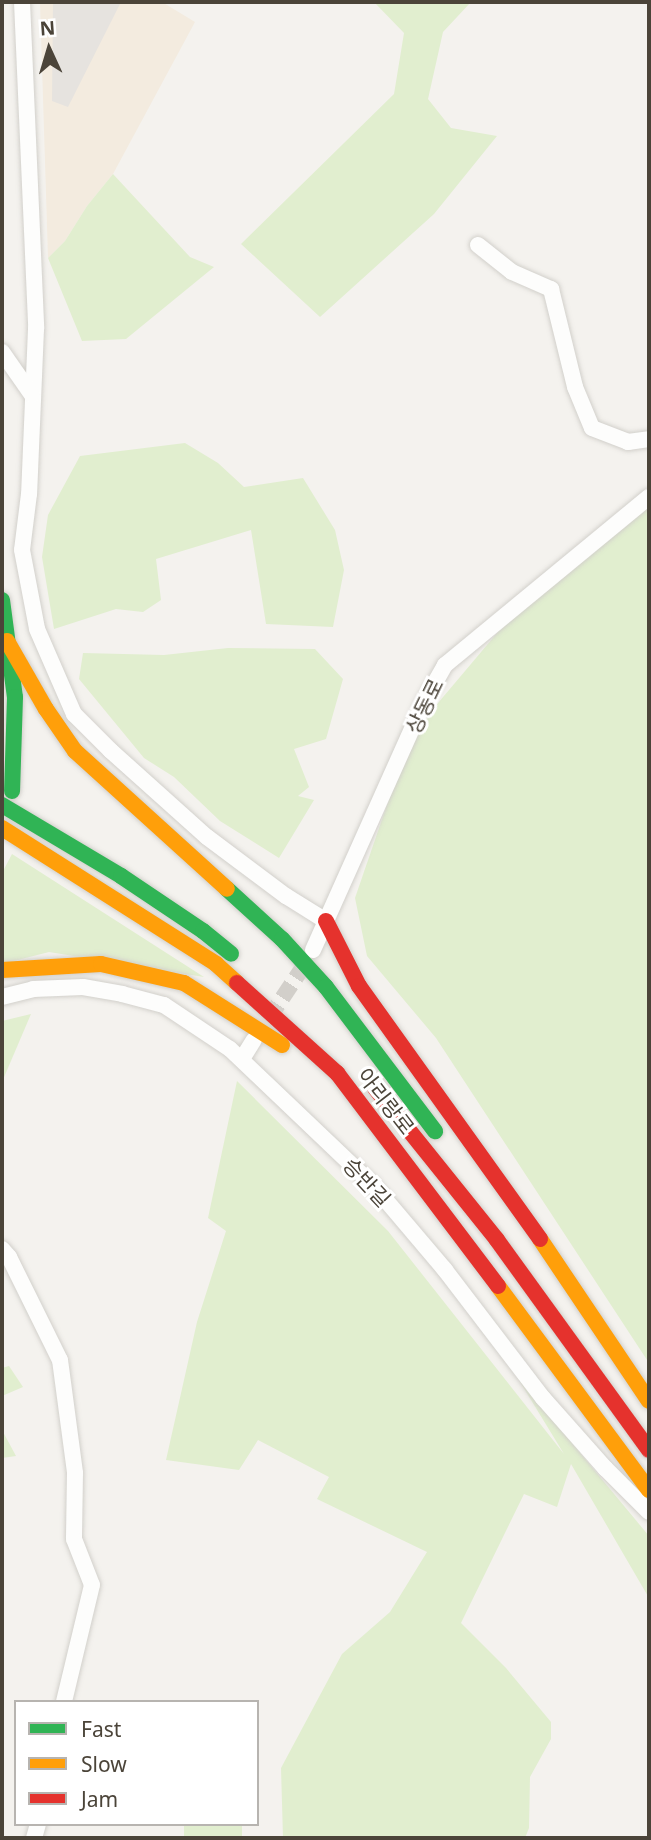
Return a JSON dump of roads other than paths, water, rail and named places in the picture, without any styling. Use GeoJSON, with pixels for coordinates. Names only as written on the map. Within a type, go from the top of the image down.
{"type":"FeatureCollection","features":[{"type":"Feature","properties":{"kind":"main road"},"geometry":{"type":"LineString","coordinates":[[2,600],[15,697],[12,792]]}},
{"type":"Feature","properties":{"kind":"main road"},"geometry":{"type":"LineString","coordinates":[[7,641],[46,709],[75,751],[282,939],[326,987],[444,1143]]}},
{"type":"Feature","properties":{"kind":"main road"},"geometry":{"type":"LineString","coordinates":[[2,805],[121,876],[203,931],[243,964]]}},
{"type":"Feature","properties":{"kind":"main road","name":"아리랑로"},"geometry":{"type":"LineString","coordinates":[[2,828],[216,964],[337,1073],[649,1490]]}},
{"type":"Feature","properties":{"kind":"main road"},"geometry":{"type":"LineString","coordinates":[[326,921],[359,986],[492,1169],[649,1401]]}},
{"type":"Feature","properties":{"kind":"main road"},"geometry":{"type":"LineString","coordinates":[[2,970],[101,964],[184,984],[266,1032],[334,1086],[362,1103]]}},
{"type":"Feature","properties":{"kind":"main road","name":"아리랑로"},"geometry":{"type":"LineString","coordinates":[[337,1050],[429,1153],[497,1240],[649,1450]]}},
{"type":"Feature","properties":{"kind":"main road"},"geometry":{"type":"LineString","coordinates":[[474,1186],[490,1215],[497,1240]]}},
{"type":"Feature","properties":{"kind":"street"},"geometry":{"type":"LineString","coordinates":[[22,2],[36,329],[29,494],[22,550],[37,629],[74,714],[208,837],[286,896],[326,921]]}},
{"type":"Feature","properties":{"kind":"street"},"geometry":{"type":"LineString","coordinates":[[478,246],[512,272],[551,289],[575,387],[592,428],[628,442],[649,439]]}},
{"type":"Feature","properties":{"kind":"street"},"geometry":{"type":"LineString","coordinates":[[2,352],[32,396]]}},
{"type":"Feature","properties":{"kind":"street","name":"상동로"},"geometry":{"type":"LineString","coordinates":[[313,950],[424,702],[445,664],[649,497]]}},
{"type":"Feature","properties":{"kind":"street","name":"승반길"},"geometry":{"type":"LineString","coordinates":[[2,997],[33,989],[83,987],[122,994],[164,1006],[242,1059],[373,1185],[445,1270],[543,1398],[605,1468],[649,1512]]}},
{"type":"Feature","properties":{"kind":"street"},"geometry":{"type":"LineString","coordinates":[[242,1059],[254,1040]]}},
{"type":"Feature","properties":{"kind":"street"},"geometry":{"type":"LineString","coordinates":[[2,1250],[9,1257],[60,1360],[75,1473],[74,1539],[92,1585],[64,1700]]}},
{"type":"Feature","properties":{"kind":"tunnel"},"geometry":{"type":"LineString","coordinates":[[269,1018],[307,961]]}}]}
